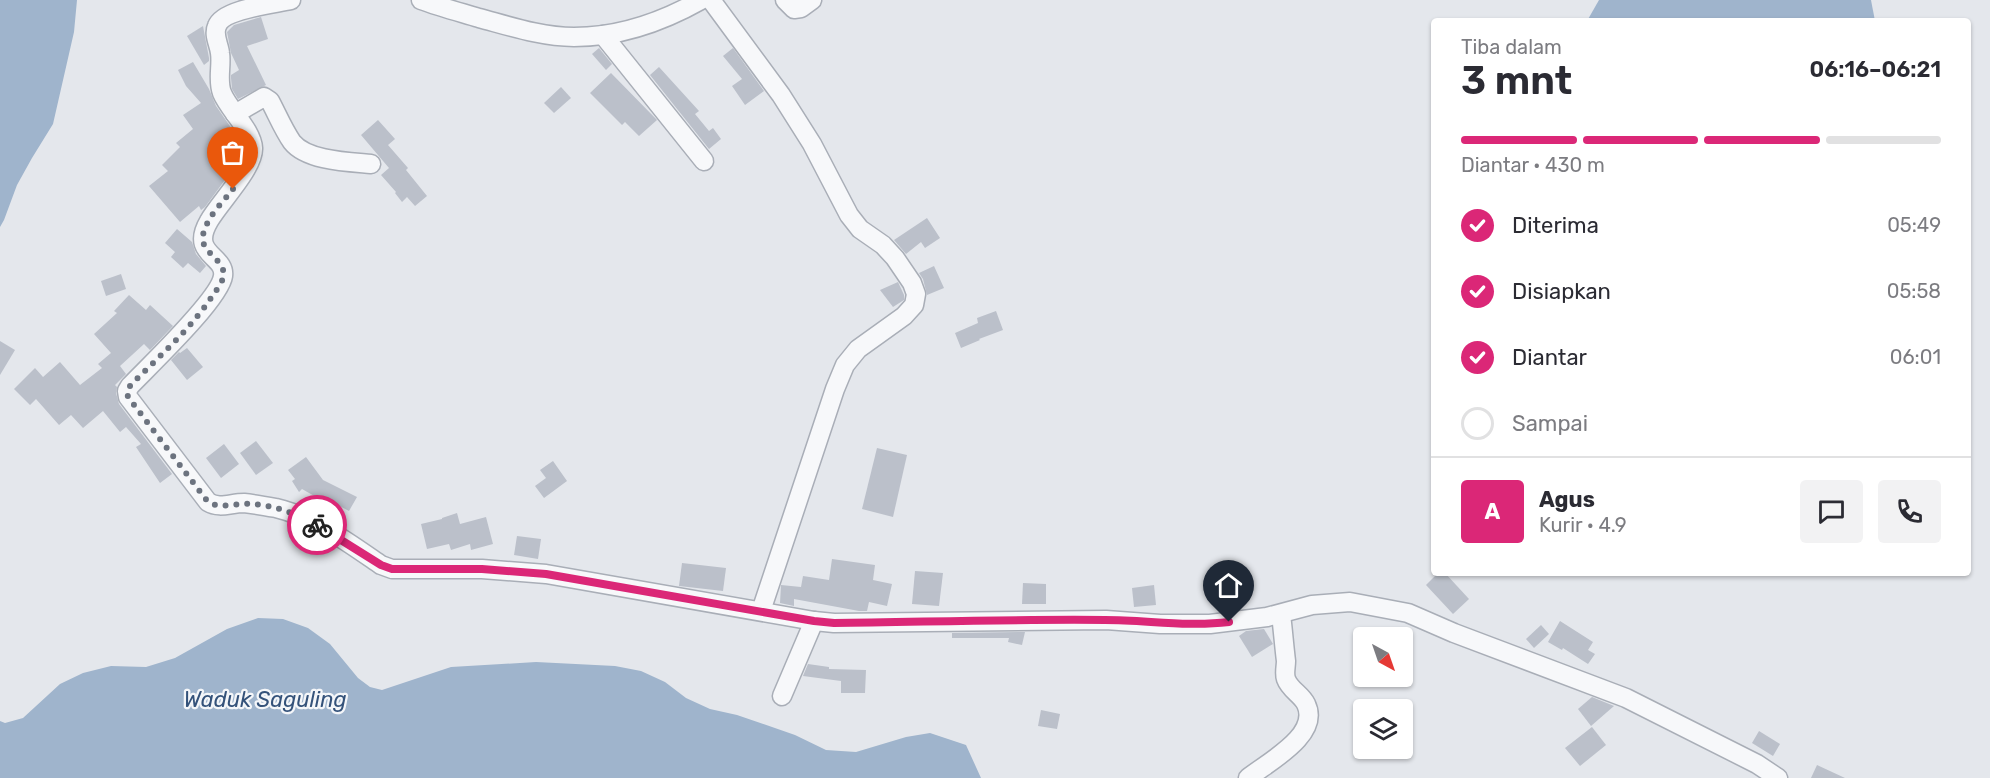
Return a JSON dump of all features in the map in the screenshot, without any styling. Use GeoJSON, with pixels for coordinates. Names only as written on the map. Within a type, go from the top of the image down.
{"type":"FeatureCollection","features":[{"type":"Feature","properties":{"kind":"street"},"geometry":{"type":"LineString","coordinates":[[291,0],[250,5],[223,18],[217,24],[215,33],[221,55],[219,80],[222,92],[253,147],[252,158],[233,189],[208,221],[202,236],[203,245],[223,270],[223,277],[203,309],[130,386],[127,392],[128,397],[208,502],[218,507],[240,503],[286,511],[314,523],[381,565],[392,569],[482,569],[536,573],[834,623],[1106,620],[1160,624],[1210,624],[1281,615],[1312,605],[1350,602],[1408,613],[1454,633],[1626,698],[1757,764],[1778,778]]}},
{"type":"Feature","properties":{"kind":"street"},"geometry":{"type":"LineString","coordinates":[[421,0],[505,25],[545,34],[572,37],[625,31],[651,23],[701,0]]}},
{"type":"Feature","properties":{"kind":"street"},"geometry":{"type":"LineString","coordinates":[[711,0],[781,95],[812,144],[849,215],[860,229],[884,245],[912,283],[916,294],[914,305],[904,316],[858,349],[845,365],[761,611]]}},
{"type":"Feature","properties":{"kind":"street"},"geometry":{"type":"LineString","coordinates":[[785,0],[794,9],[801,8],[812,0]]}},
{"type":"Feature","properties":{"kind":"street"},"geometry":{"type":"LineString","coordinates":[[603,35],[704,161]]}},
{"type":"Feature","properties":{"kind":"street"},"geometry":{"type":"LineString","coordinates":[[235,114],[264,97],[270,101],[293,142],[302,150],[319,157],[371,165]]}},
{"type":"Feature","properties":{"kind":"street"},"geometry":{"type":"LineString","coordinates":[[1248,778],[1301,736],[1307,727],[1309,718],[1307,706],[1302,697],[1290,687],[1285,676],[1281,615]]}},
{"type":"Feature","properties":{"kind":"street"},"geometry":{"type":"LineString","coordinates":[[782,696],[814,621]]}},
{"type":"Feature","properties":{"kind":"water"},"geometry":{"type":"Polygon","coordinates":[[[0,0],[77,0],[74,32],[53,124],[17,185],[0,227],[0,0]]]}},
{"type":"Feature","properties":{"kind":"water"},"geometry":{"type":"Polygon","coordinates":[[[1599,0],[1871,0],[1874,18],[1589,18],[1599,0]]]}},
{"type":"Feature","properties":{"kind":"water","name":"Waduk Saguling"},"geometry":{"type":"Polygon","coordinates":[[[258,618],[283,619],[308,628],[330,644],[358,678],[370,687],[382,690],[451,667],[536,662],[615,666],[641,671],[665,682],[686,698],[710,709],[737,715],[795,735],[826,750],[856,752],[906,737],[930,733],[966,745],[981,778],[0,778],[0,721],[5,723],[23,718],[60,684],[83,673],[111,666],[146,667],[175,658],[227,629],[258,618]]]}},
{"type":"Feature","properties":{"kind":"building"},"geometry":{"type":"Polygon","coordinates":[[[261,17],[268,39],[247,46],[266,85],[238,99],[232,89],[231,75],[239,70],[231,53],[227,32],[234,25],[261,17]]]}},
{"type":"Feature","properties":{"kind":"building"},"geometry":{"type":"Polygon","coordinates":[[[203,26],[209,58],[204,65],[187,36],[203,26]]]}},
{"type":"Feature","properties":{"kind":"building"},"geometry":{"type":"Polygon","coordinates":[[[599,48],[612,64],[606,70],[592,54],[599,48]]]}},
{"type":"Feature","properties":{"kind":"building"},"geometry":{"type":"Polygon","coordinates":[[[733,48],[764,91],[745,105],[732,86],[742,79],[723,56],[733,48]]]}},
{"type":"Feature","properties":{"kind":"building"},"geometry":{"type":"Polygon","coordinates":[[[193,62],[216,106],[239,139],[242,148],[235,156],[238,159],[233,169],[205,207],[201,210],[199,206],[180,222],[149,186],[168,171],[162,165],[180,147],[176,143],[193,129],[183,115],[201,103],[186,86],[178,70],[193,62]]]}},
{"type":"Feature","properties":{"kind":"building"},"geometry":{"type":"Polygon","coordinates":[[[659,67],[699,111],[695,114],[709,131],[713,128],[721,139],[709,149],[650,75],[659,67]]]}},
{"type":"Feature","properties":{"kind":"building"},"geometry":{"type":"Polygon","coordinates":[[[611,73],[657,120],[639,136],[625,122],[622,125],[590,93],[611,73]]]}},
{"type":"Feature","properties":{"kind":"building"},"geometry":{"type":"Polygon","coordinates":[[[561,87],[571,98],[554,113],[544,103],[561,87]]]}},
{"type":"Feature","properties":{"kind":"building"},"geometry":{"type":"Polygon","coordinates":[[[378,120],[395,139],[388,145],[408,168],[406,170],[427,196],[415,206],[407,197],[402,202],[381,175],[389,168],[361,135],[378,120]]]}},
{"type":"Feature","properties":{"kind":"building"},"geometry":{"type":"Polygon","coordinates":[[[927,218],[940,238],[925,248],[921,242],[906,254],[894,240],[927,218]]]}},
{"type":"Feature","properties":{"kind":"building"},"geometry":{"type":"Polygon","coordinates":[[[177,229],[192,242],[196,254],[206,266],[200,273],[188,263],[183,268],[171,257],[175,252],[165,243],[177,229]]]}},
{"type":"Feature","properties":{"kind":"building"},"geometry":{"type":"Polygon","coordinates":[[[934,266],[944,288],[927,295],[919,273],[934,266]]]}},
{"type":"Feature","properties":{"kind":"building"},"geometry":{"type":"Polygon","coordinates":[[[121,274],[126,289],[106,296],[101,281],[121,274]]]}},
{"type":"Feature","properties":{"kind":"building"},"geometry":{"type":"Polygon","coordinates":[[[898,282],[904,300],[893,307],[880,290],[898,282]]]}},
{"type":"Feature","properties":{"kind":"building"},"geometry":{"type":"Polygon","coordinates":[[[129,295],[146,310],[150,305],[173,326],[150,350],[144,344],[120,366],[126,374],[115,385],[119,404],[172,474],[160,483],[136,447],[141,444],[126,427],[120,432],[103,411],[83,428],[71,415],[59,425],[36,399],[30,405],[14,389],[35,368],[43,377],[60,362],[80,385],[102,368],[98,364],[111,353],[94,334],[117,313],[114,311],[129,295]]]}},
{"type":"Feature","properties":{"kind":"building"},"geometry":{"type":"Polygon","coordinates":[[[996,311],[1003,330],[961,348],[955,333],[978,323],[977,318],[996,311]]]}},
{"type":"Feature","properties":{"kind":"building"},"geometry":{"type":"Polygon","coordinates":[[[0,341],[15,350],[0,375],[0,341]]]}},
{"type":"Feature","properties":{"kind":"building"},"geometry":{"type":"Polygon","coordinates":[[[187,348],[203,367],[187,380],[171,360],[187,348]]]}},
{"type":"Feature","properties":{"kind":"building"},"geometry":{"type":"Polygon","coordinates":[[[256,441],[273,463],[256,475],[240,453],[256,441]]]}},
{"type":"Feature","properties":{"kind":"building"},"geometry":{"type":"Polygon","coordinates":[[[224,444],[239,464],[221,478],[206,458],[224,444]]]}},
{"type":"Feature","properties":{"kind":"building"},"geometry":{"type":"Polygon","coordinates":[[[877,448],[907,455],[893,517],[862,509],[877,448]]]}},
{"type":"Feature","properties":{"kind":"building"},"geometry":{"type":"Polygon","coordinates":[[[306,457],[323,480],[357,497],[349,511],[334,503],[332,506],[302,489],[299,492],[292,481],[295,479],[288,470],[306,457]]]}},
{"type":"Feature","properties":{"kind":"building"},"geometry":{"type":"Polygon","coordinates":[[[553,461],[567,481],[544,498],[535,486],[546,478],[540,470],[553,461]]]}},
{"type":"Feature","properties":{"kind":"building"},"geometry":{"type":"Polygon","coordinates":[[[457,513],[460,524],[486,517],[493,544],[471,550],[470,544],[451,550],[449,544],[427,549],[421,524],[457,513]]]}},
{"type":"Feature","properties":{"kind":"building"},"geometry":{"type":"Polygon","coordinates":[[[517,536],[541,539],[538,559],[514,555],[517,536]]]}},
{"type":"Feature","properties":{"kind":"building"},"geometry":{"type":"Polygon","coordinates":[[[832,559],[875,565],[873,580],[892,584],[887,606],[869,602],[867,611],[859,611],[794,599],[794,606],[780,603],[781,585],[801,587],[803,576],[829,580],[832,559]]]}},
{"type":"Feature","properties":{"kind":"building"},"geometry":{"type":"Polygon","coordinates":[[[682,563],[726,568],[723,591],[679,586],[682,563]]]}},
{"type":"Feature","properties":{"kind":"building"},"geometry":{"type":"Polygon","coordinates":[[[915,571],[943,573],[939,606],[912,604],[915,571]]]}},
{"type":"Feature","properties":{"kind":"building"},"geometry":{"type":"Polygon","coordinates":[[[1435,576],[1448,576],[1469,599],[1453,614],[1426,585],[1435,576]]]}},
{"type":"Feature","properties":{"kind":"building"},"geometry":{"type":"Polygon","coordinates":[[[1023,583],[1046,584],[1046,604],[1022,604],[1023,583]]]}},
{"type":"Feature","properties":{"kind":"building"},"geometry":{"type":"Polygon","coordinates":[[[1154,585],[1156,605],[1134,607],[1132,588],[1154,585]]]}},
{"type":"Feature","properties":{"kind":"building"},"geometry":{"type":"Polygon","coordinates":[[[1560,621],[1593,642],[1588,650],[1595,654],[1588,664],[1563,648],[1562,650],[1548,642],[1560,621]]]}},
{"type":"Feature","properties":{"kind":"building"},"geometry":{"type":"Polygon","coordinates":[[[1541,625],[1549,634],[1534,648],[1526,639],[1541,625]]]}},
{"type":"Feature","properties":{"kind":"building"},"geometry":{"type":"Polygon","coordinates":[[[1264,629],[1273,644],[1252,657],[1239,636],[1246,631],[1264,629]]]}},
{"type":"Feature","properties":{"kind":"building"},"geometry":{"type":"Polygon","coordinates":[[[1025,632],[1022,645],[1008,642],[1009,638],[952,638],[952,633],[1025,632]]]}},
{"type":"Feature","properties":{"kind":"building"},"geometry":{"type":"Polygon","coordinates":[[[808,664],[829,667],[829,669],[866,670],[865,693],[841,693],[841,681],[803,676],[808,664]]]}},
{"type":"Feature","properties":{"kind":"building"},"geometry":{"type":"Polygon","coordinates":[[[1592,697],[1614,706],[1591,726],[1578,709],[1592,697]]]}},
{"type":"Feature","properties":{"kind":"building"},"geometry":{"type":"Polygon","coordinates":[[[1041,710],[1060,714],[1057,729],[1038,726],[1041,710]]]}},
{"type":"Feature","properties":{"kind":"building"},"geometry":{"type":"Polygon","coordinates":[[[1592,727],[1606,745],[1580,766],[1565,748],[1592,727]]]}},
{"type":"Feature","properties":{"kind":"building"},"geometry":{"type":"Polygon","coordinates":[[[1759,731],[1780,744],[1773,756],[1752,743],[1759,731]]]}},
{"type":"Feature","properties":{"kind":"building"},"geometry":{"type":"Polygon","coordinates":[[[1817,765],[1845,778],[1811,778],[1817,765]]]}},
{"type":"Feature","properties":{"kind":"way so far"},"geometry":{"type":"LineString","coordinates":[[233,189],[208,221],[202,236],[203,245],[223,270],[219,286],[203,309],[130,386],[127,392],[128,397],[208,502],[218,507],[240,503],[256,504],[278,509],[317,525]]}},
{"type":"Feature","properties":{"kind":"route"},"geometry":{"type":"LineString","coordinates":[[317,525],[381,565],[392,569],[482,569],[546,574],[814,621],[834,623],[1106,620],[1160,624],[1229,622]]}}]}
